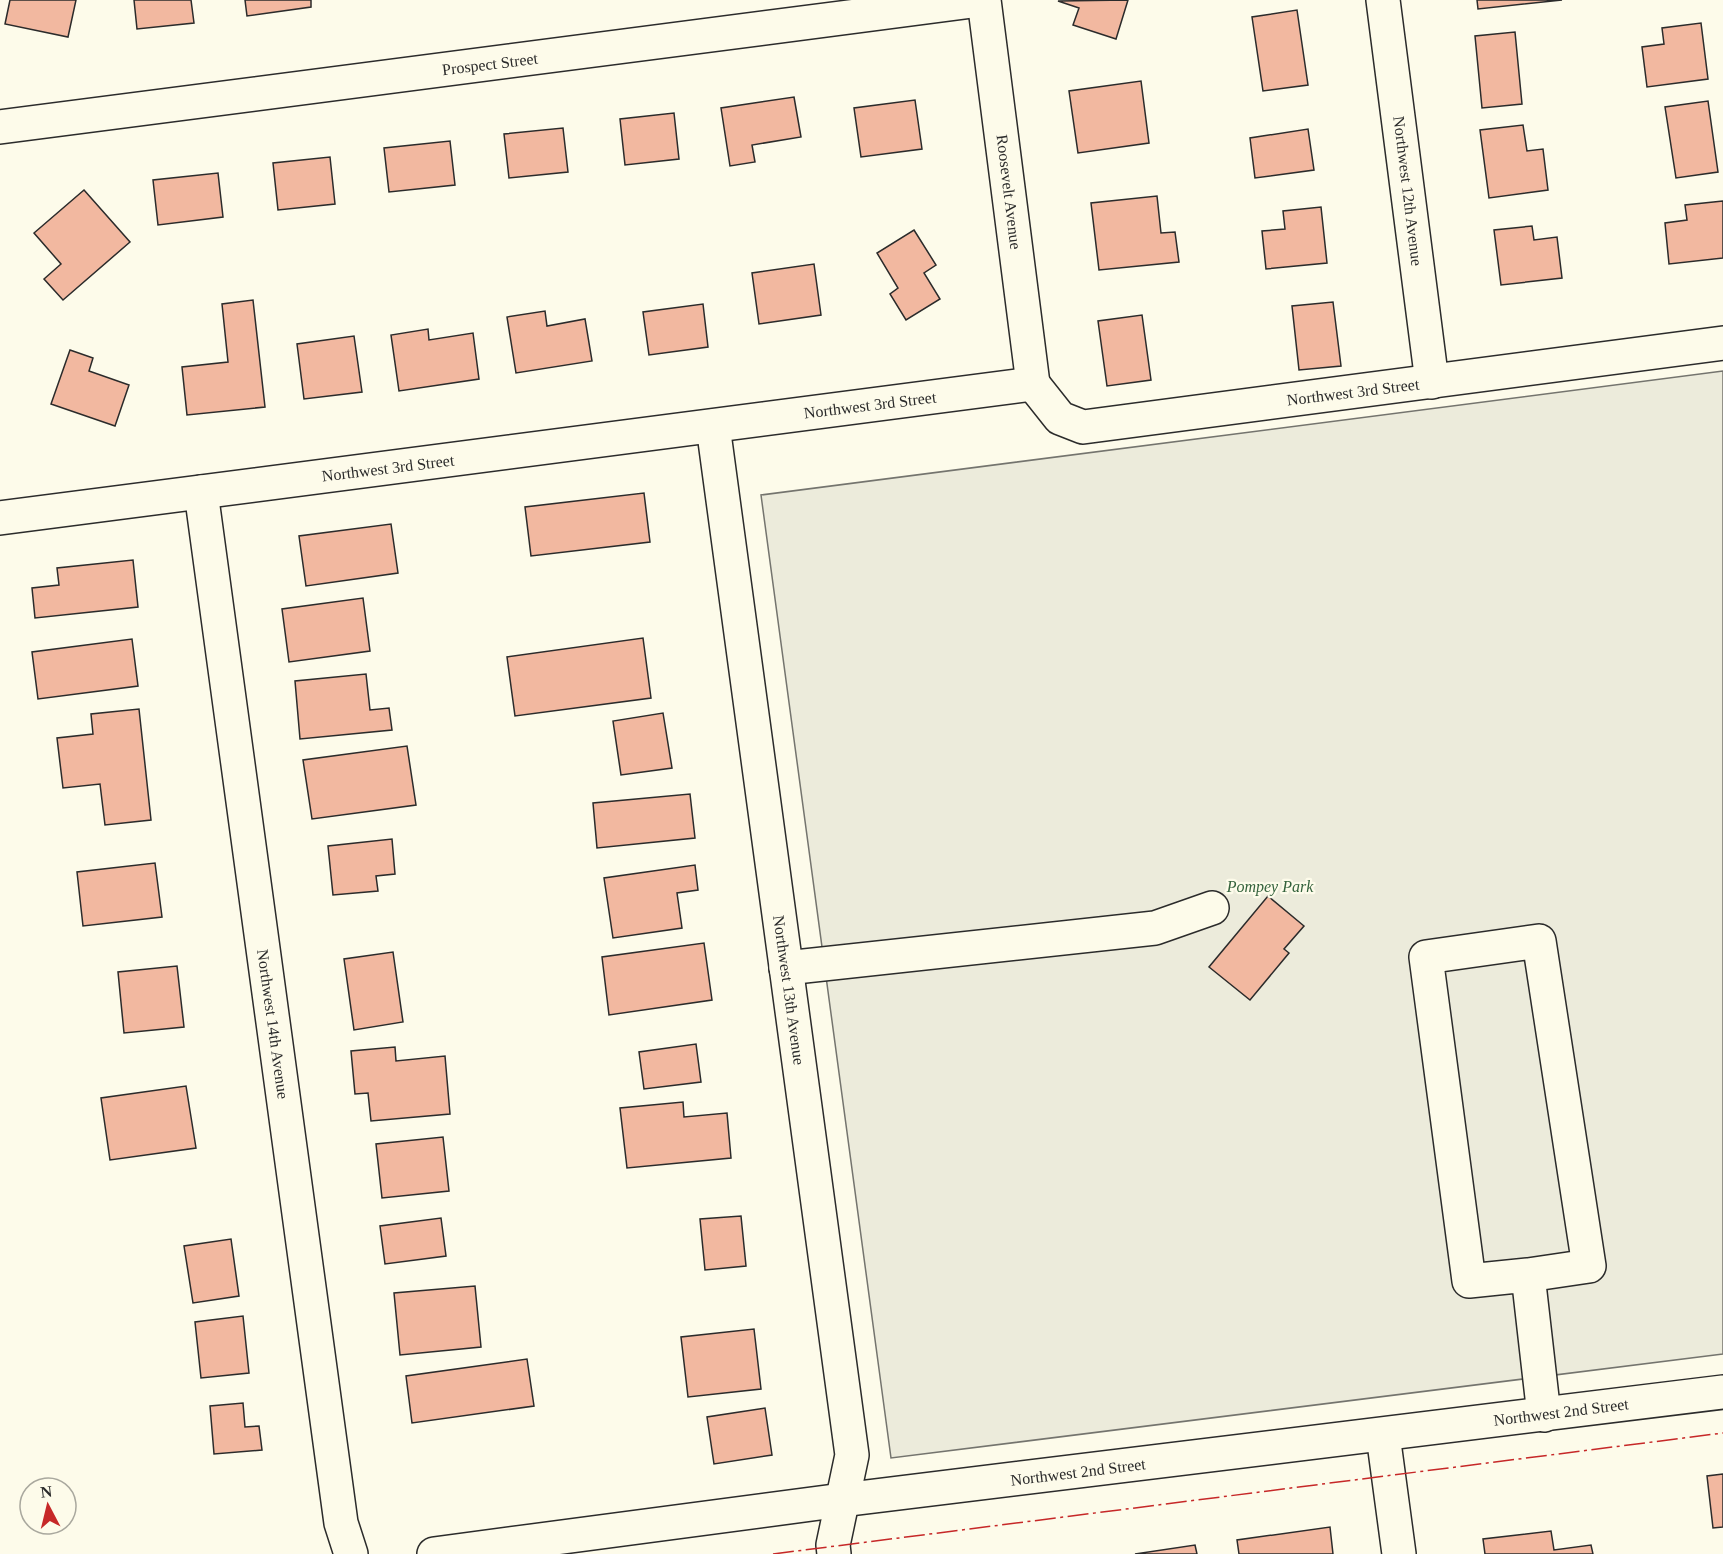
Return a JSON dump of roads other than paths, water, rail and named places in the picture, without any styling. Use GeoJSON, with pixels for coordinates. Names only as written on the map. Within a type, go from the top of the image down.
{"type":"FeatureCollection","features":[{"type":"Feature","properties":{"kind":"street","name":"Prospect Street"},"geometry":{"type":"LineString","coordinates":[[0,127],[982,0]]}},
{"type":"Feature","properties":{"kind":"street","name":"Roosevelt Avenue"},"geometry":{"type":"LineString","coordinates":[[982,0],[1033,384]]}},
{"type":"Feature","properties":{"kind":"street","name":"Northwest 12th Avenue"},"geometry":{"type":"LineString","coordinates":[[1383,0],[1432,382]]}},
{"type":"Feature","properties":{"kind":"street","name":"Northwest 3rd Street"},"geometry":{"type":"LineString","coordinates":[[1,510],[201,492],[1033,384],[1060,418],[1083,427],[1723,343]]}},
{"type":"Feature","properties":{"kind":"street","name":"Northwest 13th Avenue"},"geometry":{"type":"LineString","coordinates":[[713,426],[852,1455],[833,1545],[834,1554]]}},
{"type":"Feature","properties":{"kind":"street","name":"Northwest 14th Avenue"},"geometry":{"type":"LineString","coordinates":[[201,492],[341,1523],[351,1554]]}},
{"type":"Feature","properties":{"kind":"street"},"geometry":{"type":"LineString","coordinates":[[786,968],[1155,928],[1212,908]]}},
{"type":"Feature","properties":{"kind":"street"},"geometry":{"type":"LineString","coordinates":[[1539,942],[1589,1266],[1528,1275],[1469,1281],[1426,957],[1539,942]]}},
{"type":"Feature","properties":{"kind":"street"},"geometry":{"type":"LineString","coordinates":[[1528,1275],[1544,1414]]}},
{"type":"Feature","properties":{"kind":"street","name":"Northwest 2nd Street"},"geometry":{"type":"LineString","coordinates":[[434,1554],[842,1500],[1723,1392]]}},
{"type":"Feature","properties":{"kind":"street"},"geometry":{"type":"LineString","coordinates":[[1383,1435],[1399,1554]]}},
{"type":"Feature","properties":{"kind":"park label","name":"Pompey Park"},"geometry":{"type":"Point","coordinates":[1270,886]}}]}
